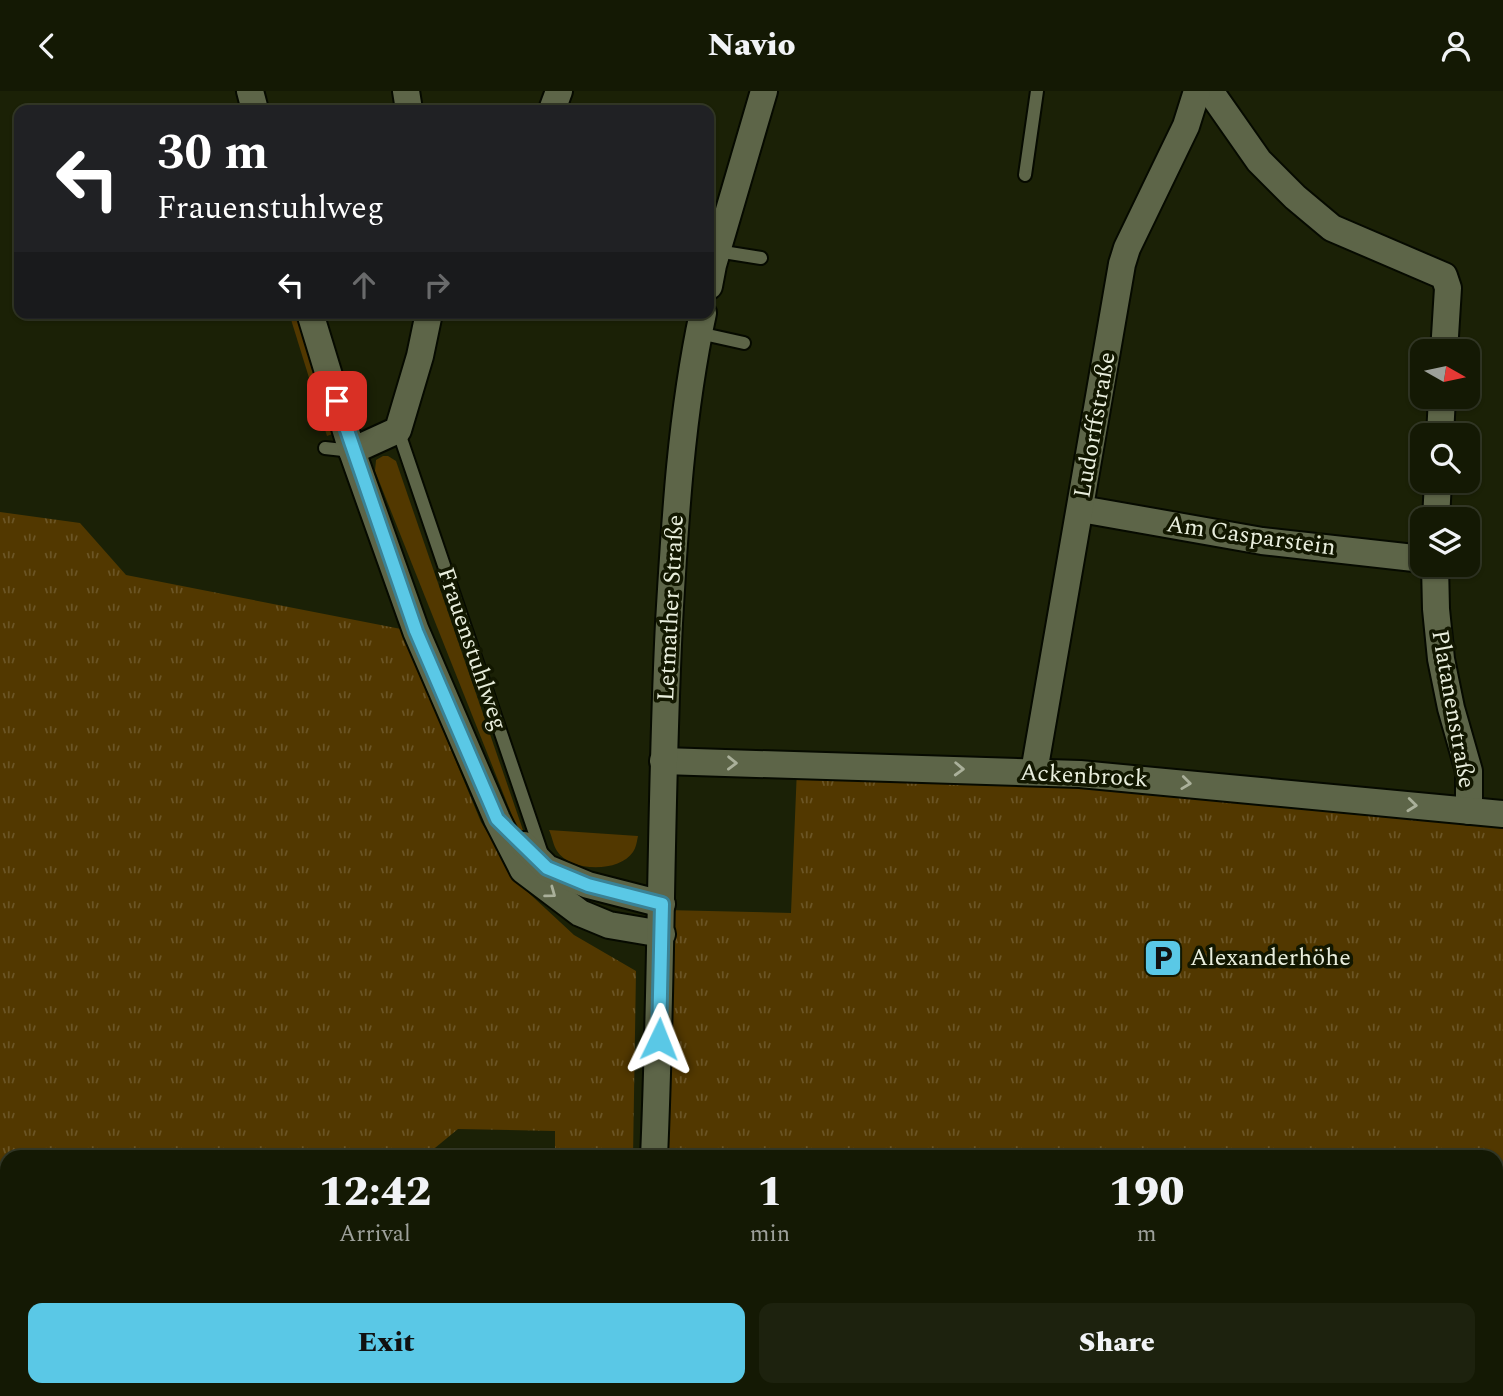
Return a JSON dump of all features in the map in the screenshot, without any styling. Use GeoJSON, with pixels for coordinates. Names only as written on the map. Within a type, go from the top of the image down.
{"type":"FeatureCollection","features":[{"type":"Feature","properties":{"kind":"street"},"geometry":{"type":"LineString","coordinates":[[714,264],[764,91]]}},
{"type":"Feature","properties":{"kind":"street","name":"Ludorffstraße"},"geometry":{"type":"LineString","coordinates":[[1034,772],[1122,264],[1127,247],[1186,126],[1197,91]]}},
{"type":"Feature","properties":{"kind":"street"},"geometry":{"type":"LineString","coordinates":[[1210,91],[1259,161],[1295,197],[1332,228],[1444,276],[1448,288],[1445,339]]}},
{"type":"Feature","properties":{"kind":"street","name":"Frauenstuhlweg"},"geometry":{"type":"LineString","coordinates":[[312,319],[352,451],[416,631],[497,819],[523,870],[580,913],[609,925],[662,934]]}},
{"type":"Feature","properties":{"kind":"street"},"geometry":{"type":"LineString","coordinates":[[352,451],[398,430],[428,319]]}},
{"type":"Feature","properties":{"kind":"street","name":"Letmather Straße"},"geometry":{"type":"LineString","coordinates":[[654,1150],[662,934],[663,761],[675,510],[701,323]]}},
{"type":"Feature","properties":{"kind":"street","name":"Am Casparstein"},"geometry":{"type":"LineString","coordinates":[[1081,509],[1262,541],[1410,558]]}},
{"type":"Feature","properties":{"kind":"street","name":"Platanenstraße"},"geometry":{"type":"LineString","coordinates":[[1435,577],[1441,659],[1451,708],[1469,771],[1469,811]]}},
{"type":"Feature","properties":{"kind":"street","name":"Ackenbrock"},"geometry":{"type":"LineString","coordinates":[[663,761],[1034,772],[1176,781],[1503,814]]}},
{"type":"Feature","properties":{"kind":"street","name":"Frauenstuhlweg"},"geometry":{"type":"LineString","coordinates":[[497,819],[547,868],[588,885],[662,904]]}},
{"type":"Feature","properties":{"kind":"lane"},"geometry":{"type":"LineString","coordinates":[[1025,175],[1037,91]]}},
{"type":"Feature","properties":{"kind":"lane"},"geometry":{"type":"LineString","coordinates":[[717,251],[761,258]]}},
{"type":"Feature","properties":{"kind":"lane"},"geometry":{"type":"LineString","coordinates":[[701,323],[744,343]]}},
{"type":"Feature","properties":{"kind":"lane","name":"Frauenstuhlweg"},"geometry":{"type":"LineString","coordinates":[[398,430],[547,868]]}},
{"type":"Feature","properties":{"kind":"lane"},"geometry":{"type":"LineString","coordinates":[[325,448],[352,451]]}},
{"type":"Feature","properties":{"kind":"green space"},"geometry":{"type":"Polygon","coordinates":[[[291,319],[299,319],[335,433],[327,436],[291,319]]]}},
{"type":"Feature","properties":{"kind":"green space"},"geometry":{"type":"Polygon","coordinates":[[[383,456],[396,461],[524,833],[517,828],[375,471],[376,460],[383,456]]]}},
{"type":"Feature","properties":{"kind":"green space"},"geometry":{"type":"Polygon","coordinates":[[[0,512],[80,523],[126,575],[401,629],[481,822],[518,883],[574,935],[636,971],[633,1150],[555,1150],[555,1131],[458,1129],[432,1150],[0,1150],[0,512]]]}},
{"type":"Feature","properties":{"kind":"green space"},"geometry":{"type":"Polygon","coordinates":[[[797,769],[961,775],[1503,820],[1503,1150],[659,1150],[664,910],[791,913],[797,769]]]}},
{"type":"Feature","properties":{"kind":"green space"},"geometry":{"type":"Polygon","coordinates":[[[549,830],[638,836],[634,850],[626,859],[617,864],[595,867],[572,863],[563,858],[556,849],[549,830]]]}},
{"type":"Feature","properties":{"kind":"place","name":"Alexanderhöhe"},"geometry":{"type":"Point","coordinates":[1163,958]}},
{"type":"Feature","properties":{"kind":"route"},"geometry":{"type":"LineString","coordinates":[[337,401],[416,631],[497,819],[547,868],[588,885],[662,904],[659,1039]]}}]}
